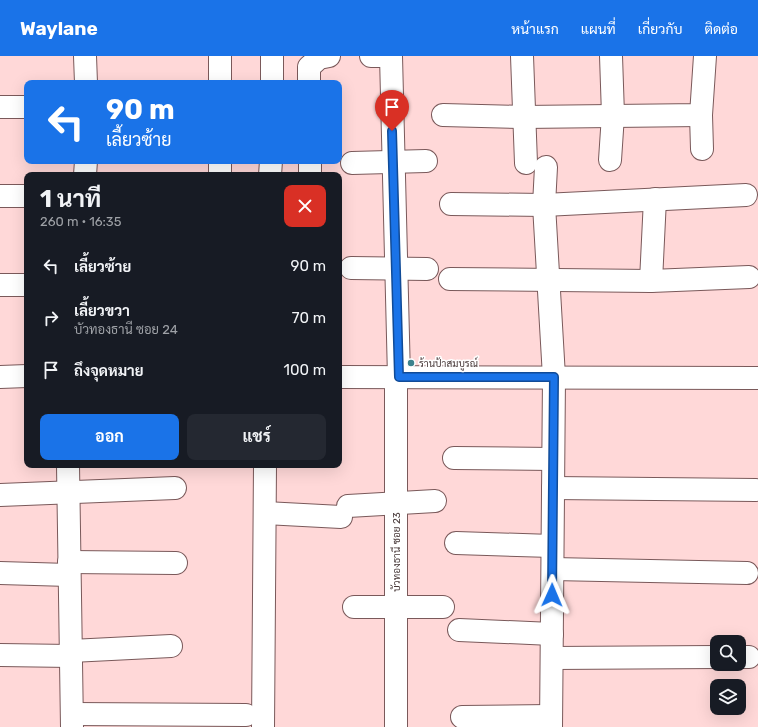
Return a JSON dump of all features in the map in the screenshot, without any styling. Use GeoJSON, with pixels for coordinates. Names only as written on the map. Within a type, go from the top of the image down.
{"type":"FeatureCollection","features":[{"type":"Feature","properties":{"kind":"street"},"geometry":{"type":"LineString","coordinates":[[86,56],[86,80]]}},
{"type":"Feature","properties":{"kind":"street"},"geometry":{"type":"LineString","coordinates":[[220,56],[220,80]]}},
{"type":"Feature","properties":{"kind":"street"},"geometry":{"type":"LineString","coordinates":[[272,56],[272,80]]}},
{"type":"Feature","properties":{"kind":"street"},"geometry":{"type":"LineString","coordinates":[[309,80],[309,67],[319,58],[329,56]]}},
{"type":"Feature","properties":{"kind":"street"},"geometry":{"type":"LineString","coordinates":[[371,56],[391,56]]}},
{"type":"Feature","properties":{"kind":"street","name":"บัวทองธานี ซอย 23"},"geometry":{"type":"LineString","coordinates":[[391,56],[392,162],[398,377],[396,504],[396,727]]}},
{"type":"Feature","properties":{"kind":"street"},"geometry":{"type":"LineString","coordinates":[[462,717],[551,721],[554,377],[544,205],[536,165],[523,117],[522,56]]}},
{"type":"Feature","properties":{"kind":"street"},"geometry":{"type":"LineString","coordinates":[[610,160],[613,115],[611,56]]}},
{"type":"Feature","properties":{"kind":"street"},"geometry":{"type":"LineString","coordinates":[[702,149],[701,115],[704,56]]}},
{"type":"Feature","properties":{"kind":"street"},"geometry":{"type":"LineString","coordinates":[[0,107],[24,107]]}},
{"type":"Feature","properties":{"kind":"street"},"geometry":{"type":"LineString","coordinates":[[443,115],[523,117],[701,115]]}},
{"type":"Feature","properties":{"kind":"street"},"geometry":{"type":"LineString","coordinates":[[352,163],[426,162]]}},
{"type":"Feature","properties":{"kind":"street"},"geometry":{"type":"LineString","coordinates":[[451,204],[544,205],[746,195]]}},
{"type":"Feature","properties":{"kind":"street"},"geometry":{"type":"LineString","coordinates":[[0,196],[24,196]]}},
{"type":"Feature","properties":{"kind":"street"},"geometry":{"type":"LineString","coordinates":[[652,281],[655,200]]}},
{"type":"Feature","properties":{"kind":"street"},"geometry":{"type":"LineString","coordinates":[[351,268],[427,270]]}},
{"type":"Feature","properties":{"kind":"street"},"geometry":{"type":"LineString","coordinates":[[450,280],[652,281],[754,272]]}},
{"type":"Feature","properties":{"kind":"street"},"geometry":{"type":"LineString","coordinates":[[0,284],[24,285]]}},
{"type":"Feature","properties":{"kind":"street"},"geometry":{"type":"LineString","coordinates":[[0,376],[24,376]]}},
{"type":"Feature","properties":{"kind":"street"},"geometry":{"type":"LineString","coordinates":[[342,376],[758,378]]}},
{"type":"Feature","properties":{"kind":"street"},"geometry":{"type":"LineString","coordinates":[[454,458],[553,459]]}},
{"type":"Feature","properties":{"kind":"street"},"geometry":{"type":"LineString","coordinates":[[68,468],[72,721],[255,721],[265,513],[265,468]]}},
{"type":"Feature","properties":{"kind":"street"},"geometry":{"type":"LineString","coordinates":[[0,495],[69,494],[175,488]]}},
{"type":"Feature","properties":{"kind":"street"},"geometry":{"type":"LineString","coordinates":[[553,488],[756,490]]}},
{"type":"Feature","properties":{"kind":"street"},"geometry":{"type":"LineString","coordinates":[[265,513],[345,512],[396,504],[435,501]]}},
{"type":"Feature","properties":{"kind":"street"},"geometry":{"type":"LineString","coordinates":[[456,543],[552,546]]}},
{"type":"Feature","properties":{"kind":"street"},"geometry":{"type":"LineString","coordinates":[[0,573],[176,563]]}},
{"type":"Feature","properties":{"kind":"street"},"geometry":{"type":"LineString","coordinates":[[553,568],[747,573]]}},
{"type":"Feature","properties":{"kind":"street"},"geometry":{"type":"LineString","coordinates":[[354,607],[443,607]]}},
{"type":"Feature","properties":{"kind":"street"},"geometry":{"type":"LineString","coordinates":[[459,630],[552,634]]}},
{"type":"Feature","properties":{"kind":"street"},"geometry":{"type":"LineString","coordinates":[[0,654],[71,653],[171,646]]}},
{"type":"Feature","properties":{"kind":"street"},"geometry":{"type":"LineString","coordinates":[[552,658],[710,657]]}},
{"type":"Feature","properties":{"kind":"place","name":"ร้านป้าสมบูรณ์"},"geometry":{"type":"Point","coordinates":[411,363]}},
{"type":"Feature","properties":{"kind":"route"},"geometry":{"type":"LineString","coordinates":[[392,131],[399,377],[554,377],[552,595]]}}]}
